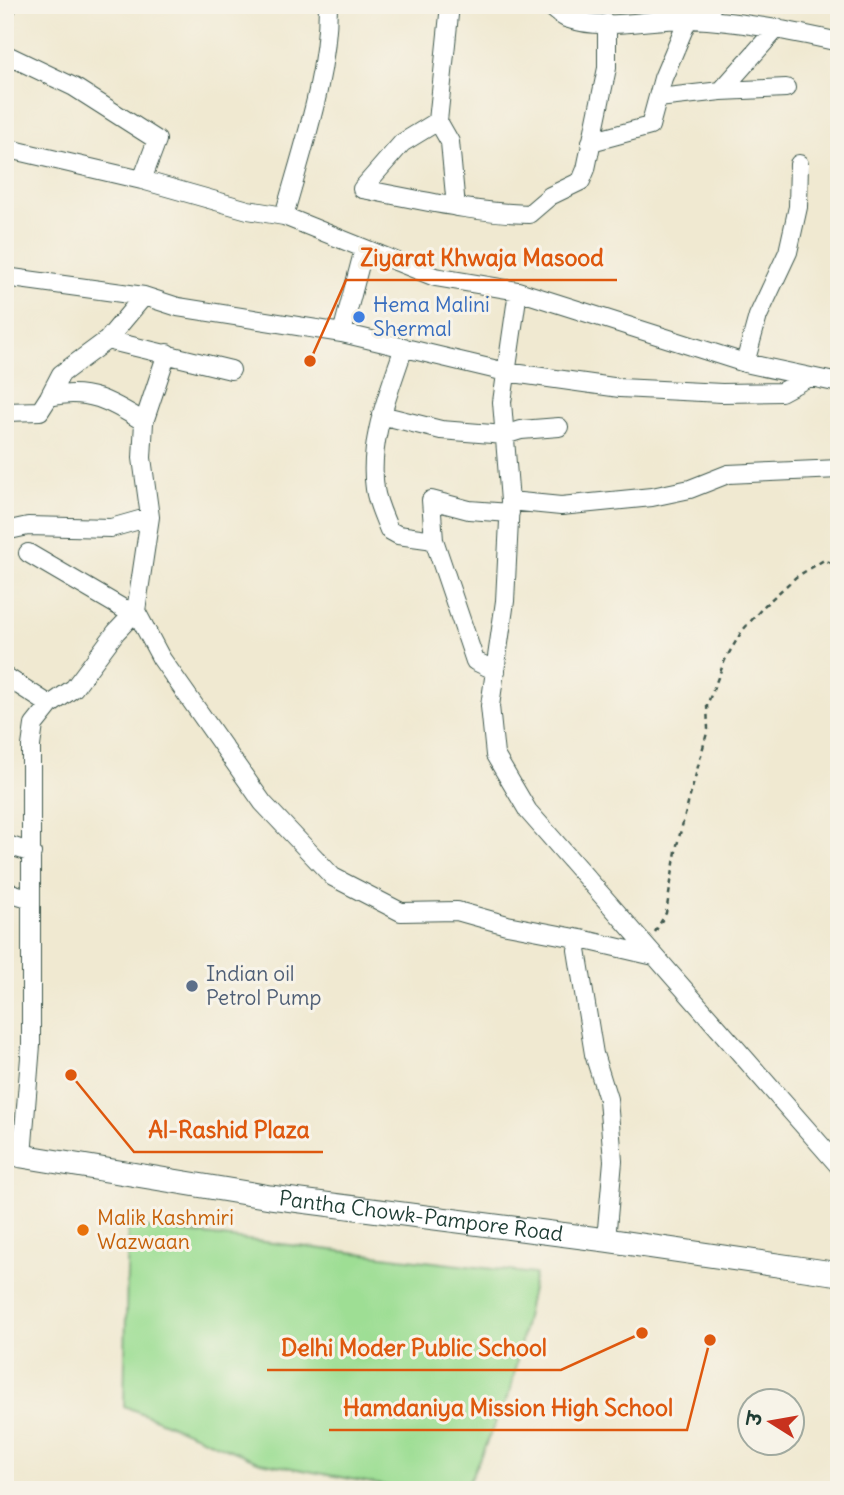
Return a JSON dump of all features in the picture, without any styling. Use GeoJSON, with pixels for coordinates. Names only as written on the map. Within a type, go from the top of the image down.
{"type":"FeatureCollection","features":[{"type":"Feature","properties":{"kind":"main road","name":"Pantha Chowk-Pampore Road"},"geometry":{"type":"LineString","coordinates":[[14,1153],[270,1197],[606,1240],[839,1274]]}},
{"type":"Feature","properties":{"kind":"street"},"geometry":{"type":"LineString","coordinates":[[5,12],[8,5]]}},
{"type":"Feature","properties":{"kind":"street"},"geometry":{"type":"LineString","coordinates":[[284,216],[319,87],[328,5]]}},
{"type":"Feature","properties":{"kind":"street"},"geometry":{"type":"LineString","coordinates":[[450,5],[438,121],[450,142],[456,206]]}},
{"type":"Feature","properties":{"kind":"street"},"geometry":{"type":"LineString","coordinates":[[549,5],[564,17],[588,23],[688,19],[777,27],[839,42]]}},
{"type":"Feature","properties":{"kind":"street"},"geometry":{"type":"LineString","coordinates":[[591,142],[650,127],[663,78],[688,19],[713,5]]}},
{"type":"Feature","properties":{"kind":"street"},"geometry":{"type":"LineString","coordinates":[[438,121],[402,143],[362,189],[497,213],[529,214],[550,196],[581,181],[586,169],[607,68],[607,23]]}},
{"type":"Feature","properties":{"kind":"street"},"geometry":{"type":"LineString","coordinates":[[721,91],[777,27]]}},
{"type":"Feature","properties":{"kind":"street"},"geometry":{"type":"LineString","coordinates":[[5,54],[74,87],[157,140],[142,180]]}},
{"type":"Feature","properties":{"kind":"street"},"geometry":{"type":"LineString","coordinates":[[658,98],[786,88]]}},
{"type":"Feature","properties":{"kind":"street"},"geometry":{"type":"LineString","coordinates":[[5,148],[142,180],[248,210],[284,216],[435,277],[518,291],[745,363],[839,383]]}},
{"type":"Feature","properties":{"kind":"street"},"geometry":{"type":"LineString","coordinates":[[745,363],[758,316],[788,251],[798,207],[799,164]]}},
{"type":"Feature","properties":{"kind":"street"},"geometry":{"type":"LineString","coordinates":[[342,333],[365,249]]}},
{"type":"Feature","properties":{"kind":"street"},"geometry":{"type":"LineString","coordinates":[[5,277],[144,296],[178,307],[342,333],[506,372],[621,388],[722,394],[781,391],[808,377]]}},
{"type":"Feature","properties":{"kind":"street"},"geometry":{"type":"LineString","coordinates":[[518,291],[502,402],[510,507],[505,601],[490,706],[495,755],[528,811],[839,1166]]}},
{"type":"Feature","properties":{"kind":"street"},"geometry":{"type":"LineString","coordinates":[[5,412],[40,411],[61,374],[107,340],[144,296]]}},
{"type":"Feature","properties":{"kind":"street"},"geometry":{"type":"LineString","coordinates":[[107,340],[231,370]]}},
{"type":"Feature","properties":{"kind":"street"},"geometry":{"type":"LineString","coordinates":[[404,347],[381,415],[372,457],[375,492],[389,530],[398,535],[434,540]]}},
{"type":"Feature","properties":{"kind":"street"},"geometry":{"type":"LineString","coordinates":[[14,1153],[31,1045],[31,746],[34,725],[50,705],[74,688],[116,632],[136,611],[150,517],[142,458],[144,422],[167,353]]}},
{"type":"Feature","properties":{"kind":"street"},"geometry":{"type":"LineString","coordinates":[[49,397],[68,392],[95,396],[144,422]]}},
{"type":"Feature","properties":{"kind":"street"},"geometry":{"type":"LineString","coordinates":[[381,415],[440,430],[505,435],[521,430],[559,427]]}},
{"type":"Feature","properties":{"kind":"street"},"geometry":{"type":"LineString","coordinates":[[496,671],[475,661],[434,540],[431,500],[469,510],[561,506],[652,497],[690,489],[729,474],[839,469]]}},
{"type":"Feature","properties":{"kind":"street"},"geometry":{"type":"LineString","coordinates":[[5,531],[28,526],[111,528],[150,517]]}},
{"type":"Feature","properties":{"kind":"street"},"geometry":{"type":"LineString","coordinates":[[29,553],[122,608],[136,611],[161,658],[263,803],[333,877],[401,912],[457,911],[507,925],[650,951]]}},
{"type":"Feature","properties":{"kind":"street"},"geometry":{"type":"LineString","coordinates":[[5,676],[50,705]]}},
{"type":"Feature","properties":{"kind":"street"},"geometry":{"type":"LineString","coordinates":[[5,844],[32,853]]}},
{"type":"Feature","properties":{"kind":"street"},"geometry":{"type":"LineString","coordinates":[[5,891],[31,899]]}},
{"type":"Feature","properties":{"kind":"street"},"geometry":{"type":"LineString","coordinates":[[581,939],[578,950],[594,1054],[608,1099],[613,1161],[606,1240]]}},
{"type":"Feature","properties":{"kind":"path"},"geometry":{"type":"LineString","coordinates":[[650,951],[666,913],[677,845],[708,729],[707,705],[725,660],[743,631],[765,605],[796,577],[824,560],[839,566]]}},
{"type":"Feature","properties":{"kind":"green space"},"geometry":{"type":"Polygon","coordinates":[[[128,1226],[535,1274],[511,1389],[465,1490],[409,1490],[260,1462],[124,1406],[128,1226]]]}},
{"type":"Feature","properties":{"kind":"place","name":"Hema Malini Shermal"},"geometry":{"type":"Point","coordinates":[359,317]}},
{"type":"Feature","properties":{"kind":"place","name":"Ziyarat Khwaja Masood"},"geometry":{"type":"Point","coordinates":[310,361]}},
{"type":"Feature","properties":{"kind":"place","name":"Indian oil Petrol Pump"},"geometry":{"type":"Point","coordinates":[192,986]}},
{"type":"Feature","properties":{"kind":"place","name":"Al-Rashid Plaza"},"geometry":{"type":"Point","coordinates":[71,1075]}},
{"type":"Feature","properties":{"kind":"place","name":"Malik Kashmiri Wazwaan"},"geometry":{"type":"Point","coordinates":[83,1230]}},
{"type":"Feature","properties":{"kind":"place","name":"Delhi Moder Public School"},"geometry":{"type":"Point","coordinates":[642,1333]}},
{"type":"Feature","properties":{"kind":"place","name":"Hamdaniya Mission High School"},"geometry":{"type":"Point","coordinates":[710,1340]}}]}
